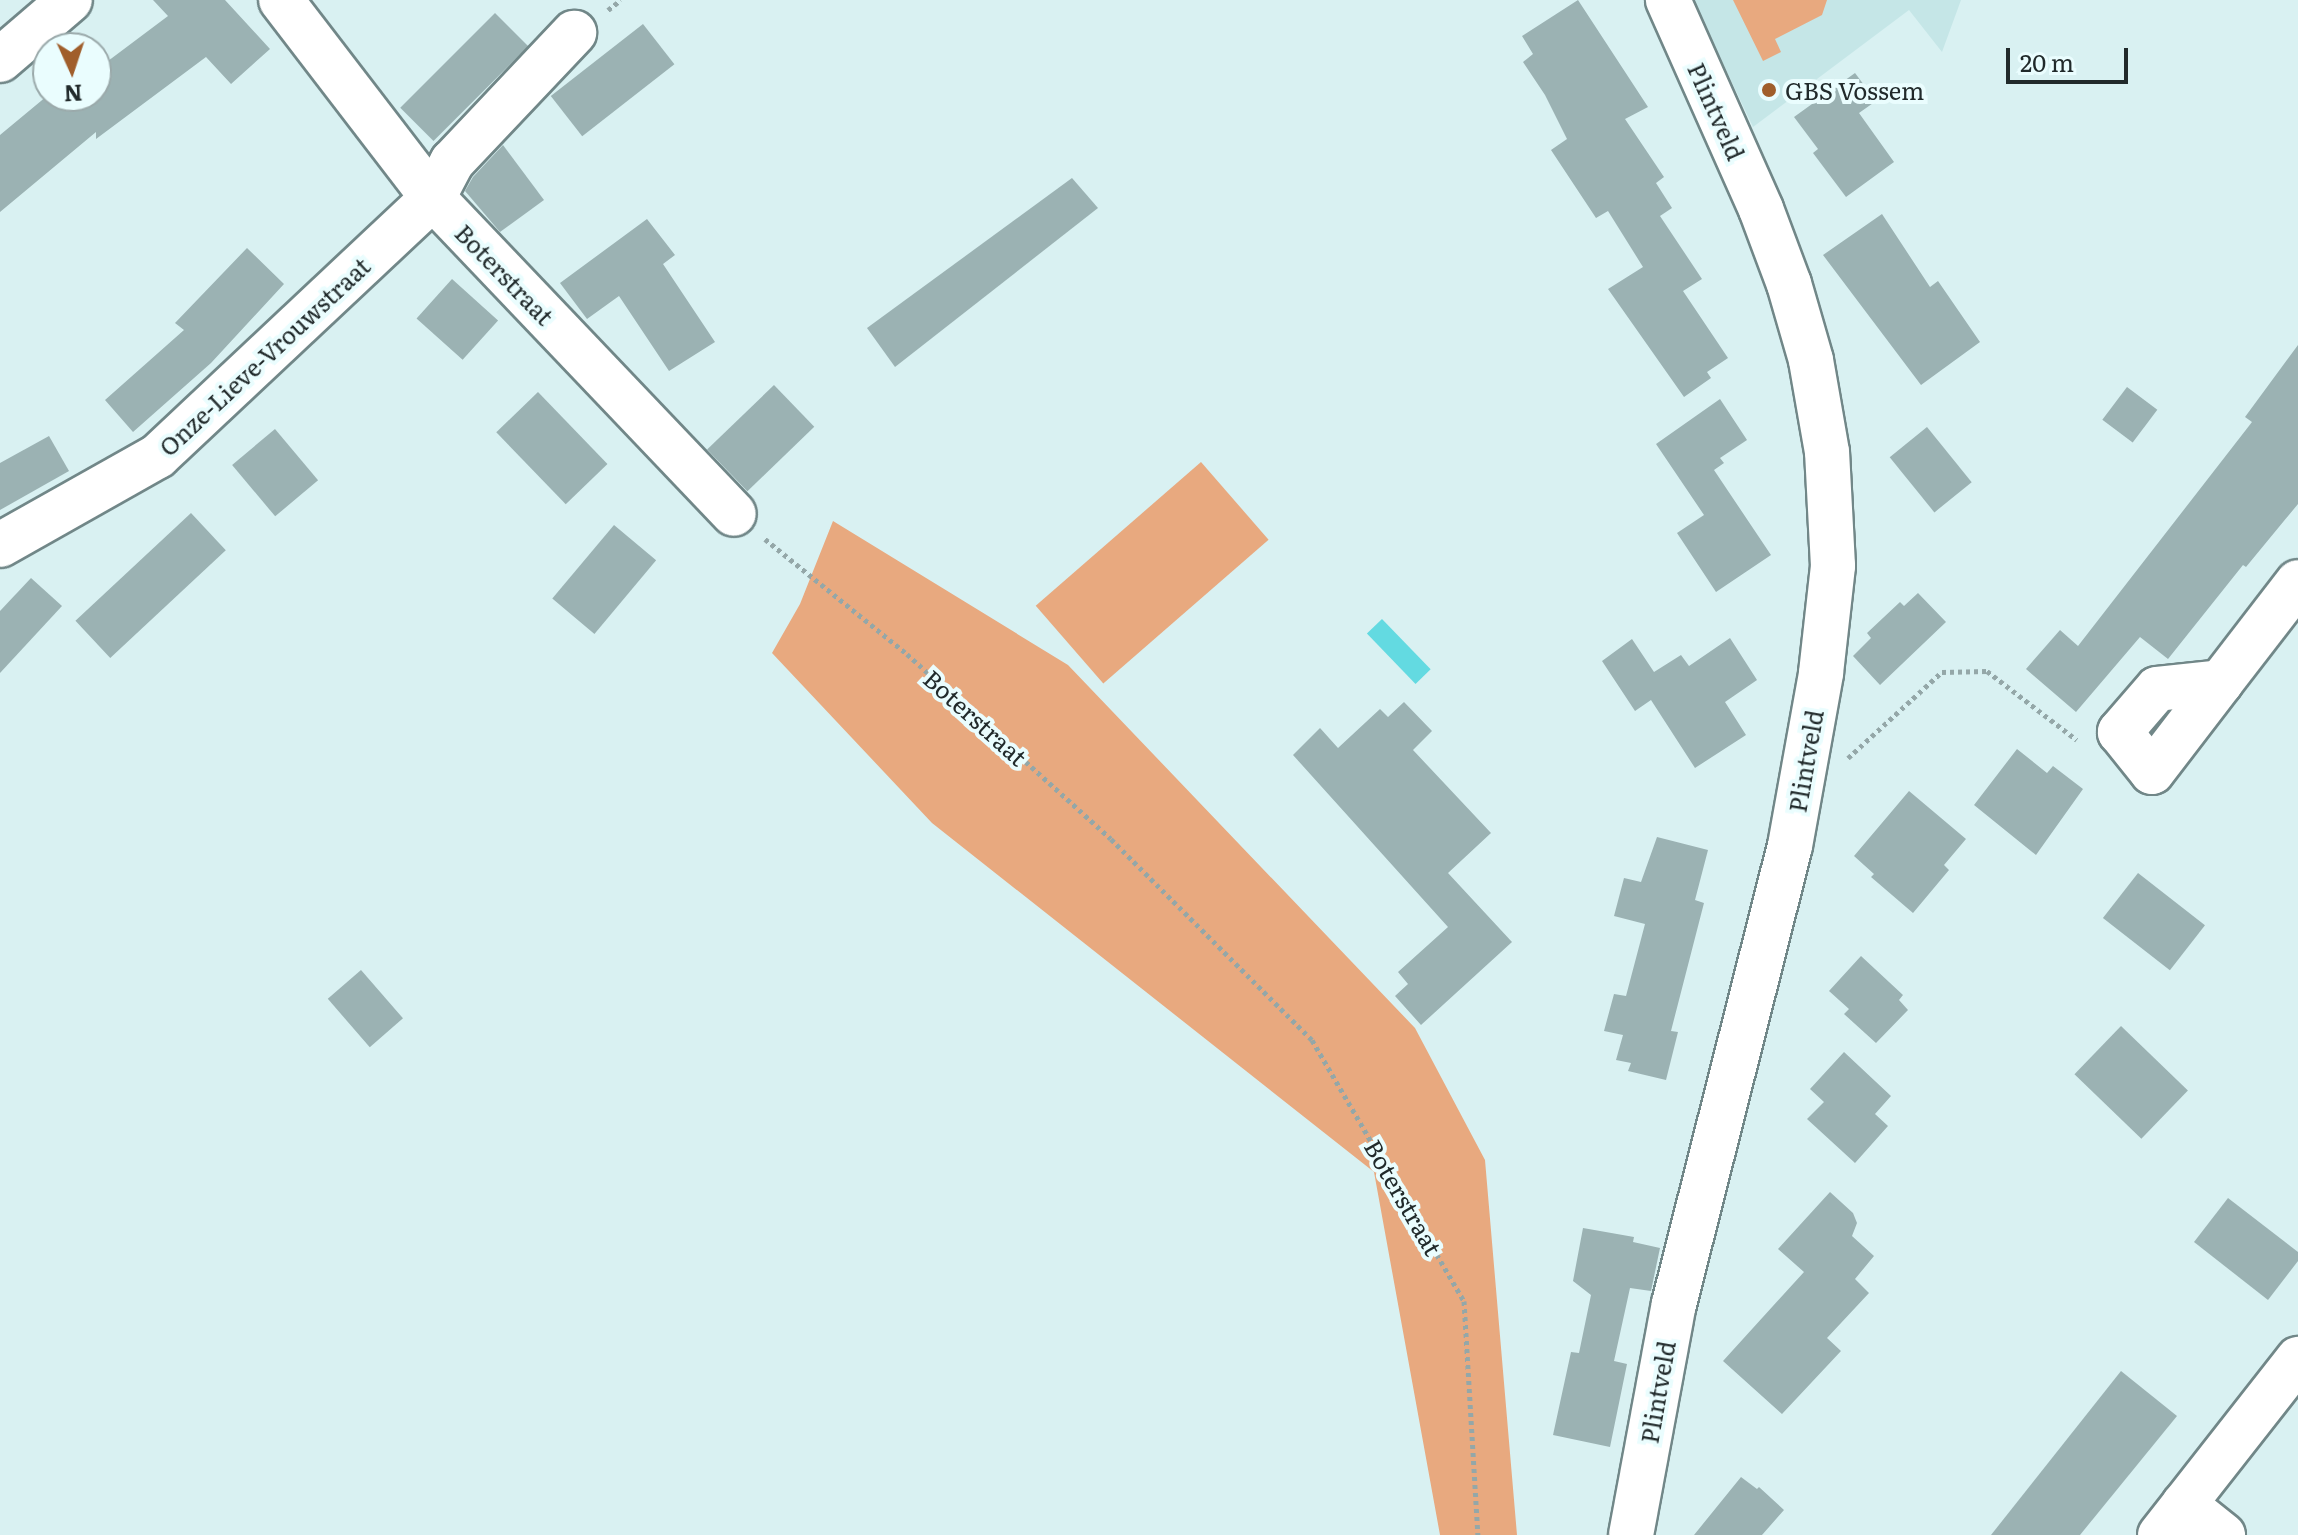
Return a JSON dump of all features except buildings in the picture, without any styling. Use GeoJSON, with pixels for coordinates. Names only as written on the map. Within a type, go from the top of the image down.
{"type":"FeatureCollection","features":[{"type":"Feature","properties":{"kind":"street"},"geometry":{"type":"LineString","coordinates":[[0,60],[70,0]]}},
{"type":"Feature","properties":{"kind":"street","name":"Boterstraat"},"geometry":{"type":"LineString","coordinates":[[281,0],[433,198],[734,514]]}},
{"type":"Feature","properties":{"kind":"street","name":"Plintveld"},"geometry":{"type":"LineString","coordinates":[[1638,1531],[1674,1304],[1783,878],[1821,673],[1833,566],[1831,489],[1822,415],[1811,360],[1774,241],[1668,0]]}},
{"type":"Feature","properties":{"kind":"street","name":"Onze-Lieve-Vrouwstraat"},"geometry":{"type":"LineString","coordinates":[[0,545],[158,456],[433,198],[452,162],[574,33]]}},
{"type":"Feature","properties":{"kind":"street"},"geometry":{"type":"LineString","coordinates":[[2134,750],[2152,772],[2298,582]]}},
{"type":"Feature","properties":{"kind":"street"},"geometry":{"type":"LineString","coordinates":[[2223,1535],[2172,1520],[2298,1359]]}},
{"type":"Feature","properties":{"kind":"path","name":"Boterstraat"},"geometry":{"type":"LineString","coordinates":[[734,514],[907,654],[1111,839],[1312,1040],[1464,1301],[1478,1535]]}},
{"type":"Feature","properties":{"kind":"path"},"geometry":{"type":"LineString","coordinates":[[1798,797],[1856,752],[1942,672],[1987,671],[2092,751],[2134,750]]}},
{"type":"Feature","properties":{"kind":"shaded area","name":"GBS Vossem"},"geometry":{"type":"Polygon","coordinates":[[[1693,0],[1961,0],[1942,52],[1909,10],[1753,127],[1693,0]]]}},
{"type":"Feature","properties":{"kind":"shaded area"},"geometry":{"type":"Polygon","coordinates":[[[1733,0],[1827,0],[1822,15],[1775,39],[1781,52],[1763,61],[1733,0]]]}},
{"type":"Feature","properties":{"kind":"shaded area"},"geometry":{"type":"Polygon","coordinates":[[[1201,462],[1269,540],[1103,683],[1036,606],[1201,462]]]}},
{"type":"Feature","properties":{"kind":"shaded area"},"geometry":{"type":"Polygon","coordinates":[[[833,521],[1068,665],[1415,1028],[1485,1160],[1517,1535],[1440,1535],[1374,1172],[932,823],[772,653],[800,604],[833,521]]]}},
{"type":"Feature","properties":{"kind":"water"},"geometry":{"type":"Polygon","coordinates":[[[1382,619],[1431,669],[1416,684],[1367,634],[1382,619]]]}},
{"type":"Feature","properties":{"kind":"place","name":"GBS Vossem"},"geometry":{"type":"Point","coordinates":[1769,90]}}]}
